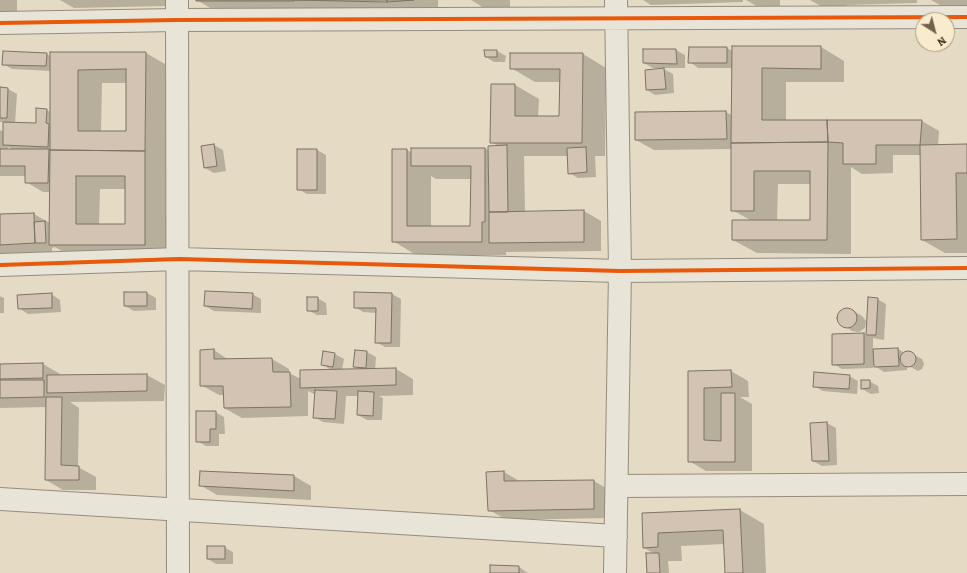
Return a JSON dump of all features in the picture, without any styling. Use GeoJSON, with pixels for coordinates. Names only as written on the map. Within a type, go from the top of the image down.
{"type":"FeatureCollection","features":[{"type":"Feature","properties":{"kind":"street"},"geometry":{"type":"LineString","coordinates":[[615,573],[620,271],[616,9]]}},
{"type":"Feature","properties":{"kind":"street"},"geometry":{"type":"LineString","coordinates":[[0,23],[177,10],[616,9],[967,17]]}},
{"type":"Feature","properties":{"kind":"street"},"geometry":{"type":"LineString","coordinates":[[177,10],[178,573]]}},
{"type":"Feature","properties":{"kind":"street"},"geometry":{"type":"LineString","coordinates":[[0,265],[178,259],[620,271],[967,268]]}},
{"type":"Feature","properties":{"kind":"street"},"geometry":{"type":"LineString","coordinates":[[617,486],[967,484]]}},
{"type":"Feature","properties":{"kind":"street"},"geometry":{"type":"LineString","coordinates":[[0,500],[616,536]]}},
{"type":"Feature","properties":{"kind":"building"},"geometry":{"type":"Polygon","coordinates":[[[294,0],[294,1],[196,1],[294,0]]]}},
{"type":"Feature","properties":{"kind":"building"},"geometry":{"type":"Polygon","coordinates":[[[294,0],[387,0],[387,2],[294,0]]]}},
{"type":"Feature","properties":{"kind":"building"},"geometry":{"type":"Polygon","coordinates":[[[387,0],[414,0],[387,2],[387,0]]]}},
{"type":"Feature","properties":{"kind":"building"},"geometry":{"type":"Polygon","coordinates":[[[732,46],[821,46],[821,69],[762,68],[762,120],[827,120],[828,142],[731,143],[732,46]]]}},
{"type":"Feature","properties":{"kind":"building"},"geometry":{"type":"Polygon","coordinates":[[[689,47],[727,47],[727,63],[688,63],[689,47]]]}},
{"type":"Feature","properties":{"kind":"building"},"geometry":{"type":"Polygon","coordinates":[[[643,49],[676,49],[677,64],[643,63],[643,49]]]}},
{"type":"Feature","properties":{"kind":"building"},"geometry":{"type":"Polygon","coordinates":[[[484,50],[497,50],[497,57],[485,57],[484,50]]]}},
{"type":"Feature","properties":{"kind":"building"},"geometry":{"type":"Polygon","coordinates":[[[3,51],[47,53],[46,66],[2,65],[3,51]]]}},
{"type":"Feature","properties":{"kind":"building"},"geometry":{"type":"Polygon","coordinates":[[[50,52],[146,52],[145,151],[50,150],[50,52]],[[126,69],[78,70],[78,131],[126,131],[126,69]]]}},
{"type":"Feature","properties":{"kind":"building"},"geometry":{"type":"Polygon","coordinates":[[[510,53],[583,53],[582,143],[490,143],[491,84],[515,84],[515,116],[559,116],[560,69],[510,69],[510,53]]]}},
{"type":"Feature","properties":{"kind":"building"},"geometry":{"type":"Polygon","coordinates":[[[664,68],[666,89],[646,90],[645,70],[664,68]]]}},
{"type":"Feature","properties":{"kind":"building"},"geometry":{"type":"Polygon","coordinates":[[[0,87],[8,88],[7,118],[0,118],[0,87]]]}},
{"type":"Feature","properties":{"kind":"building"},"geometry":{"type":"Polygon","coordinates":[[[36,108],[47,109],[46,123],[49,124],[48,147],[3,145],[3,122],[36,123],[36,108]]]}},
{"type":"Feature","properties":{"kind":"building"},"geometry":{"type":"Polygon","coordinates":[[[726,111],[727,139],[635,140],[635,112],[726,111]]]}},
{"type":"Feature","properties":{"kind":"building"},"geometry":{"type":"Polygon","coordinates":[[[827,120],[922,120],[920,145],[876,145],[876,164],[843,164],[843,143],[828,142],[827,120]]]}},
{"type":"Feature","properties":{"kind":"building"},"geometry":{"type":"Polygon","coordinates":[[[828,142],[827,240],[732,240],[732,220],[810,220],[810,171],[754,171],[754,211],[731,211],[731,143],[828,142]]]}},
{"type":"Feature","properties":{"kind":"building"},"geometry":{"type":"Polygon","coordinates":[[[214,144],[217,166],[204,168],[201,146],[214,144]]]}},
{"type":"Feature","properties":{"kind":"building"},"geometry":{"type":"Polygon","coordinates":[[[967,144],[967,173],[956,173],[957,239],[921,240],[920,145],[967,144]]]}},
{"type":"Feature","properties":{"kind":"building"},"geometry":{"type":"Polygon","coordinates":[[[507,145],[508,212],[489,212],[488,146],[507,145]]]}},
{"type":"Feature","properties":{"kind":"building"},"geometry":{"type":"Polygon","coordinates":[[[586,147],[587,172],[568,174],[567,148],[586,147]]]}},
{"type":"Feature","properties":{"kind":"building"},"geometry":{"type":"Polygon","coordinates":[[[411,148],[485,148],[485,222],[482,222],[482,242],[392,242],[392,149],[407,149],[407,226],[470,226],[471,166],[411,166],[411,148]]]}},
{"type":"Feature","properties":{"kind":"building"},"geometry":{"type":"Polygon","coordinates":[[[0,149],[49,149],[48,183],[25,183],[25,166],[0,166],[0,149]]]}},
{"type":"Feature","properties":{"kind":"building"},"geometry":{"type":"Polygon","coordinates":[[[297,149],[317,149],[317,190],[297,190],[297,149]]]}},
{"type":"Feature","properties":{"kind":"building"},"geometry":{"type":"Polygon","coordinates":[[[50,150],[145,151],[145,245],[49,245],[50,150]],[[76,176],[76,224],[125,224],[125,176],[76,176]]]}},
{"type":"Feature","properties":{"kind":"building"},"geometry":{"type":"Polygon","coordinates":[[[584,210],[584,242],[489,243],[489,212],[584,210]]]}},
{"type":"Feature","properties":{"kind":"building"},"geometry":{"type":"Polygon","coordinates":[[[34,213],[35,243],[0,245],[0,214],[34,213]]]}},
{"type":"Feature","properties":{"kind":"building"},"geometry":{"type":"Polygon","coordinates":[[[45,221],[46,243],[35,243],[34,222],[45,221]]]}},
{"type":"Feature","properties":{"kind":"building"},"geometry":{"type":"Polygon","coordinates":[[[205,291],[253,293],[252,309],[204,306],[205,291]]]}},
{"type":"Feature","properties":{"kind":"building"},"geometry":{"type":"Polygon","coordinates":[[[124,292],[147,292],[147,306],[124,306],[124,292]]]}},
{"type":"Feature","properties":{"kind":"building"},"geometry":{"type":"Polygon","coordinates":[[[354,292],[392,293],[391,343],[375,343],[376,308],[354,308],[354,292]]]}},
{"type":"Feature","properties":{"kind":"building"},"geometry":{"type":"Polygon","coordinates":[[[52,293],[52,308],[18,309],[17,295],[52,293]]]}},
{"type":"Feature","properties":{"kind":"building"},"geometry":{"type":"Polygon","coordinates":[[[307,297],[318,297],[318,311],[307,311],[307,297]]]}},
{"type":"Feature","properties":{"kind":"building"},"geometry":{"type":"Polygon","coordinates":[[[868,297],[878,298],[876,335],[866,335],[868,297]]]}},
{"type":"Feature","properties":{"kind":"building"},"geometry":{"type":"Polygon","coordinates":[[[847,308],[854,311],[857,318],[854,325],[847,328],[840,325],[837,318],[840,311],[847,308]]]}},
{"type":"Feature","properties":{"kind":"building"},"geometry":{"type":"Polygon","coordinates":[[[864,333],[864,364],[832,365],[832,334],[864,333]]]}},
{"type":"Feature","properties":{"kind":"building"},"geometry":{"type":"Polygon","coordinates":[[[898,348],[899,366],[874,367],[873,349],[898,348]]]}},
{"type":"Feature","properties":{"kind":"building"},"geometry":{"type":"Polygon","coordinates":[[[214,349],[214,359],[272,358],[273,372],[290,372],[291,407],[224,408],[223,386],[200,386],[200,350],[214,349]]]}},
{"type":"Feature","properties":{"kind":"building"},"geometry":{"type":"Polygon","coordinates":[[[355,350],[367,351],[366,368],[353,367],[355,350]]]}},
{"type":"Feature","properties":{"kind":"building"},"geometry":{"type":"Polygon","coordinates":[[[323,351],[335,353],[333,367],[321,365],[323,351]]]}},
{"type":"Feature","properties":{"kind":"building"},"geometry":{"type":"Polygon","coordinates":[[[908,351],[915,356],[916,359],[911,366],[908,367],[901,362],[900,359],[905,352],[908,351]]]}},
{"type":"Feature","properties":{"kind":"building"},"geometry":{"type":"Polygon","coordinates":[[[43,363],[43,378],[0,379],[0,364],[43,363]]]}},
{"type":"Feature","properties":{"kind":"building"},"geometry":{"type":"Polygon","coordinates":[[[396,368],[396,385],[300,388],[300,370],[396,368]]]}},
{"type":"Feature","properties":{"kind":"building"},"geometry":{"type":"Polygon","coordinates":[[[731,370],[732,387],[704,388],[704,440],[721,441],[721,393],[735,393],[735,462],[688,462],[688,371],[731,370]]]}},
{"type":"Feature","properties":{"kind":"building"},"geometry":{"type":"Polygon","coordinates":[[[814,372],[850,375],[849,389],[813,387],[814,372]]]}},
{"type":"Feature","properties":{"kind":"building"},"geometry":{"type":"Polygon","coordinates":[[[147,374],[147,391],[47,393],[47,375],[147,374]]]}},
{"type":"Feature","properties":{"kind":"building"},"geometry":{"type":"Polygon","coordinates":[[[0,380],[44,380],[44,397],[0,398],[0,380]]]}},
{"type":"Feature","properties":{"kind":"building"},"geometry":{"type":"Polygon","coordinates":[[[861,380],[870,380],[870,388],[861,389],[861,380]]]}},
{"type":"Feature","properties":{"kind":"building"},"geometry":{"type":"Polygon","coordinates":[[[315,390],[337,391],[335,419],[313,418],[315,390]]]}},
{"type":"Feature","properties":{"kind":"building"},"geometry":{"type":"Polygon","coordinates":[[[358,391],[374,392],[373,416],[357,415],[358,391]]]}},
{"type":"Feature","properties":{"kind":"building"},"geometry":{"type":"Polygon","coordinates":[[[46,397],[62,397],[61,465],[79,466],[79,480],[45,480],[46,397]]]}},
{"type":"Feature","properties":{"kind":"building"},"geometry":{"type":"Polygon","coordinates":[[[196,411],[216,411],[216,429],[210,429],[210,442],[196,442],[196,411]]]}},
{"type":"Feature","properties":{"kind":"building"},"geometry":{"type":"Polygon","coordinates":[[[827,422],[829,461],[812,461],[810,423],[827,422]]]}},
{"type":"Feature","properties":{"kind":"building"},"geometry":{"type":"Polygon","coordinates":[[[200,471],[294,475],[294,491],[199,486],[200,471]]]}},
{"type":"Feature","properties":{"kind":"building"},"geometry":{"type":"Polygon","coordinates":[[[504,471],[504,481],[594,480],[594,509],[488,511],[486,472],[504,471]]]}},
{"type":"Feature","properties":{"kind":"building"},"geometry":{"type":"Polygon","coordinates":[[[740,509],[743,573],[725,573],[723,530],[658,533],[658,547],[643,548],[642,513],[740,509]]]}},
{"type":"Feature","properties":{"kind":"building"},"geometry":{"type":"Polygon","coordinates":[[[207,546],[225,546],[225,559],[207,559],[207,546]]]}},
{"type":"Feature","properties":{"kind":"building"},"geometry":{"type":"Polygon","coordinates":[[[646,553],[659,553],[660,573],[647,573],[646,553]]]}},
{"type":"Feature","properties":{"kind":"building"},"geometry":{"type":"Polygon","coordinates":[[[490,565],[519,566],[519,573],[490,573],[490,565]]]}},
{"type":"Feature","properties":{"kind":"cycle path"},"geometry":{"type":"LineString","coordinates":[[0,23],[177,20],[967,17]]}},
{"type":"Feature","properties":{"kind":"cycle path"},"geometry":{"type":"LineString","coordinates":[[0,265],[179,259],[620,271],[967,268]]}}]}
